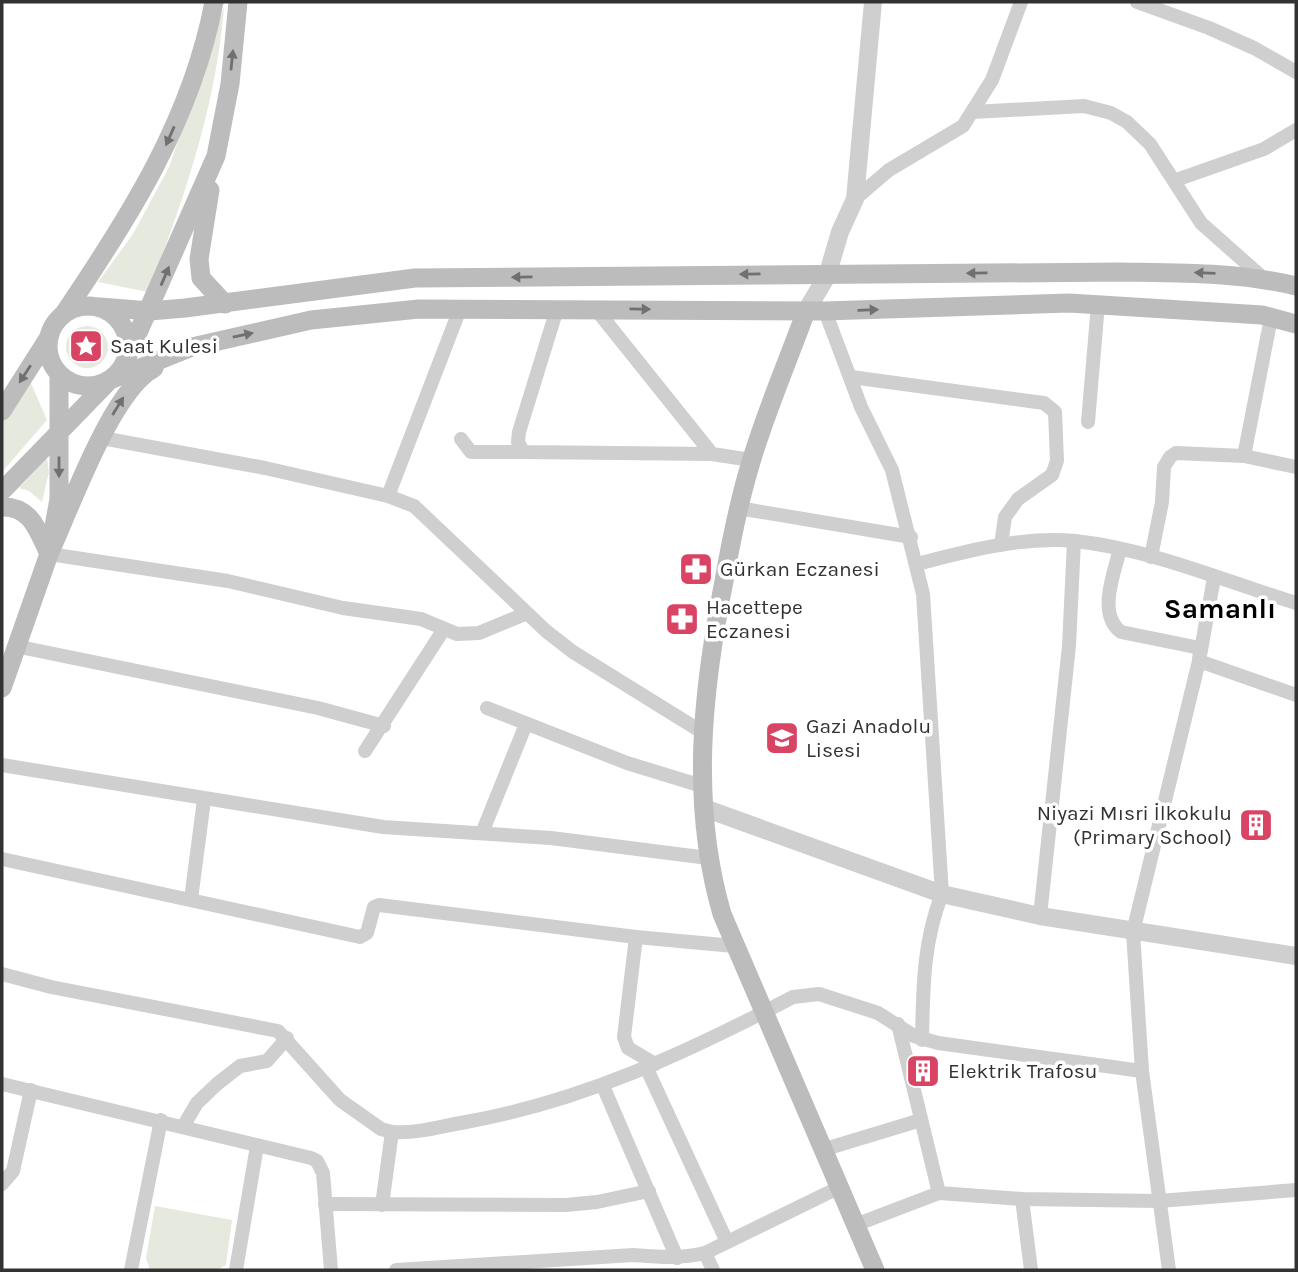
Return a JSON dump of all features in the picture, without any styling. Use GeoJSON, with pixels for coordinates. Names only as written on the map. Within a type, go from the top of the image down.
{"type":"FeatureCollection","features":[{"type":"Feature","properties":{"kind":"main road"},"geometry":{"type":"LineString","coordinates":[[2,411],[124,224],[157,164],[182,109],[208,33],[214,2]]}},
{"type":"Feature","properties":{"kind":"main road"},"geometry":{"type":"LineString","coordinates":[[225,304],[201,278],[199,259],[230,84],[239,2]]}},
{"type":"Feature","properties":{"kind":"main road"},"geometry":{"type":"LineString","coordinates":[[2,491],[110,380],[126,360],[216,156]]}},
{"type":"Feature","properties":{"kind":"main road"},"geometry":{"type":"LineString","coordinates":[[63,315],[87,306],[150,310],[225,304],[415,278],[1120,272],[1211,273],[1263,278],[1296,286]]}},
{"type":"Feature","properties":{"kind":"main road"},"geometry":{"type":"LineString","coordinates":[[59,375],[83,386],[110,380],[192,346],[311,320],[419,309],[815,311],[1069,303],[1271,318],[1296,324]]}},
{"type":"Feature","properties":{"kind":"main road"},"geometry":{"type":"LineString","coordinates":[[100,307],[112,313],[127,334],[126,360]]}},
{"type":"Feature","properties":{"kind":"main road"},"geometry":{"type":"LineString","coordinates":[[815,311],[751,460],[738,508],[708,663],[702,732],[702,786],[708,859],[734,946],[875,1270]]}},
{"type":"Feature","properties":{"kind":"main road"},"geometry":{"type":"LineString","coordinates":[[49,337],[48,351],[59,375],[59,499],[49,554]]}},
{"type":"Feature","properties":{"kind":"main road"},"geometry":{"type":"LineString","coordinates":[[2,688],[49,554],[102,438],[127,391],[143,374],[192,346]]}},
{"type":"Feature","properties":{"kind":"main road"},"geometry":{"type":"LineString","coordinates":[[2,507],[16,507],[36,524],[49,554]]}},
{"type":"Feature","properties":{"kind":"street"},"geometry":{"type":"LineString","coordinates":[[873,2],[855,199],[840,232],[815,311],[851,377],[861,407],[892,470],[911,537],[926,615],[942,894],[928,931],[922,1040]]}},
{"type":"Feature","properties":{"kind":"street"},"geometry":{"type":"LineString","coordinates":[[855,199],[889,170],[963,126],[992,80],[1021,2]]}},
{"type":"Feature","properties":{"kind":"street"},"geometry":{"type":"LineString","coordinates":[[1137,2],[1221,33],[1295,70]]}},
{"type":"Feature","properties":{"kind":"street"},"geometry":{"type":"LineString","coordinates":[[974,112],[1084,106],[1111,113],[1127,122],[1150,144],[1176,180],[1201,223],[1263,278]]}},
{"type":"Feature","properties":{"kind":"street"},"geometry":{"type":"LineString","coordinates":[[1176,180],[1264,149],[1296,130]]}},
{"type":"Feature","properties":{"kind":"street"},"geometry":{"type":"LineString","coordinates":[[1088,422],[1098,304]]}},
{"type":"Feature","properties":{"kind":"street"},"geometry":{"type":"LineString","coordinates":[[595,308],[712,454]]}},
{"type":"Feature","properties":{"kind":"street"},"geometry":{"type":"LineString","coordinates":[[388,496],[460,309]]}},
{"type":"Feature","properties":{"kind":"street"},"geometry":{"type":"LineString","coordinates":[[523,452],[518,442],[519,432],[557,309]]}},
{"type":"Feature","properties":{"kind":"street"},"geometry":{"type":"LineString","coordinates":[[1244,456],[1271,318]]}},
{"type":"Feature","properties":{"kind":"street"},"geometry":{"type":"LineString","coordinates":[[851,377],[1044,403],[1055,412],[1057,461],[1052,475],[1018,499],[1005,517],[1001,545]]}},
{"type":"Feature","properties":{"kind":"street"},"geometry":{"type":"LineString","coordinates":[[102,438],[265,468],[388,496],[424,513],[525,614],[573,652],[702,732]]}},
{"type":"Feature","properties":{"kind":"street"},"geometry":{"type":"LineString","coordinates":[[461,439],[471,452],[712,454],[751,460]]}},
{"type":"Feature","properties":{"kind":"street"},"geometry":{"type":"LineString","coordinates":[[1151,557],[1162,502],[1164,467],[1170,457],[1188,452],[1244,456],[1296,467]]}},
{"type":"Feature","properties":{"kind":"street"},"geometry":{"type":"LineString","coordinates":[[738,508],[911,537]]}},
{"type":"Feature","properties":{"kind":"street"},"geometry":{"type":"LineString","coordinates":[[917,564],[1001,545],[1074,541],[1151,557],[1296,603]]}},
{"type":"Feature","properties":{"kind":"street"},"geometry":{"type":"LineString","coordinates":[[1040,916],[1069,646],[1074,541]]}},
{"type":"Feature","properties":{"kind":"street"},"geometry":{"type":"LineString","coordinates":[[1119,549],[1108,607],[1114,627],[1121,632],[1199,654],[1296,695]]}},
{"type":"Feature","properties":{"kind":"street"},"geometry":{"type":"LineString","coordinates":[[49,554],[228,581],[343,608],[421,619],[457,634],[479,633],[525,614]]}},
{"type":"Feature","properties":{"kind":"street"},"geometry":{"type":"LineString","coordinates":[[1169,1270],[1142,1071],[1133,932],[1199,654],[1214,578]]}},
{"type":"Feature","properties":{"kind":"street"},"geometry":{"type":"LineString","coordinates":[[365,751],[384,726],[444,629]]}},
{"type":"Feature","properties":{"kind":"street"},"geometry":{"type":"LineString","coordinates":[[15,646],[318,709],[384,726]]}},
{"type":"Feature","properties":{"kind":"street"},"geometry":{"type":"LineString","coordinates":[[487,708],[627,763],[702,786]]}},
{"type":"Feature","properties":{"kind":"street"},"geometry":{"type":"LineString","coordinates":[[482,833],[526,723]]}},
{"type":"Feature","properties":{"kind":"street"},"geometry":{"type":"LineString","coordinates":[[2,765],[204,800],[383,827],[587,842],[708,859]]}},
{"type":"Feature","properties":{"kind":"street"},"geometry":{"type":"LineString","coordinates":[[191,899],[204,800]]}},
{"type":"Feature","properties":{"kind":"street"},"geometry":{"type":"LineString","coordinates":[[704,808],[942,894],[1040,916],[1296,956]]}},
{"type":"Feature","properties":{"kind":"street"},"geometry":{"type":"LineString","coordinates":[[2,859],[360,937],[368,933],[373,911],[379,905],[636,937],[734,946]]}},
{"type":"Feature","properties":{"kind":"street"},"geometry":{"type":"LineString","coordinates":[[636,937],[624,1037],[628,1048],[651,1066],[727,1242]]}},
{"type":"Feature","properties":{"kind":"street"},"geometry":{"type":"LineString","coordinates":[[2,974],[51,987],[262,1026],[287,1038],[340,1100],[381,1129],[392,1132],[485,1118],[603,1086],[793,998],[818,994],[878,1013],[922,1040],[1142,1071]]}},
{"type":"Feature","properties":{"kind":"street"},"geometry":{"type":"LineString","coordinates":[[898,1024],[939,1193]]}},
{"type":"Feature","properties":{"kind":"street"},"geometry":{"type":"LineString","coordinates":[[184,1125],[197,1103],[216,1084],[240,1066],[267,1061],[287,1038]]}},
{"type":"Feature","properties":{"kind":"street"},"geometry":{"type":"LineString","coordinates":[[2,1084],[184,1125],[317,1161],[323,1173],[331,1270]]}},
{"type":"Feature","properties":{"kind":"street"},"geometry":{"type":"LineString","coordinates":[[603,1086],[677,1258]]}},
{"type":"Feature","properties":{"kind":"street"},"geometry":{"type":"LineString","coordinates":[[2,1184],[13,1171],[31,1090]]}},
{"type":"Feature","properties":{"kind":"street"},"geometry":{"type":"LineString","coordinates":[[131,1270],[161,1120]]}},
{"type":"Feature","properties":{"kind":"street"},"geometry":{"type":"LineString","coordinates":[[822,1150],[921,1120]]}},
{"type":"Feature","properties":{"kind":"street"},"geometry":{"type":"LineString","coordinates":[[382,1205],[392,1132]]}},
{"type":"Feature","properties":{"kind":"street"},"geometry":{"type":"LineString","coordinates":[[236,1270],[257,1146]]}},
{"type":"Feature","properties":{"kind":"street"},"geometry":{"type":"LineString","coordinates":[[396,1270],[647,1263],[705,1253],[838,1188]]}},
{"type":"Feature","properties":{"kind":"street"},"geometry":{"type":"LineString","coordinates":[[855,1225],[939,1193],[1023,1199],[1159,1201],[1296,1190]]}},
{"type":"Feature","properties":{"kind":"street"},"geometry":{"type":"LineString","coordinates":[[325,1204],[582,1204],[649,1191]]}},
{"type":"Feature","properties":{"kind":"street"},"geometry":{"type":"LineString","coordinates":[[1023,1199],[1031,1270]]}},
{"type":"Feature","properties":{"kind":"street"},"geometry":{"type":"LineString","coordinates":[[705,1253],[713,1270]]}},
{"type":"Feature","properties":{"kind":"shaded area"},"geometry":{"type":"Polygon","coordinates":[[[224,7],[206,116],[186,187],[148,292],[98,282],[133,234],[169,167],[224,7]]]}},
{"type":"Feature","properties":{"kind":"shaded area"},"geometry":{"type":"Polygon","coordinates":[[[87,326],[102,332],[108,347],[102,362],[87,368],[72,362],[66,347],[72,332],[87,326]]]}},
{"type":"Feature","properties":{"kind":"shaded area"},"geometry":{"type":"Polygon","coordinates":[[[30,381],[47,420],[2,472],[2,421],[30,381]]]}},
{"type":"Feature","properties":{"kind":"shaded area"},"geometry":{"type":"Polygon","coordinates":[[[47,458],[49,472],[42,502],[29,491],[19,488],[47,458]]]}},
{"type":"Feature","properties":{"kind":"shaded area"},"geometry":{"type":"Polygon","coordinates":[[[155,1206],[232,1220],[226,1265],[218,1269],[150,1270],[146,1258],[155,1206]]]}},
{"type":"Feature","properties":{"kind":"place","name":"Saat Kulesi"},"geometry":{"type":"Point","coordinates":[86,346]}},
{"type":"Feature","properties":{"kind":"place","name":"Gürkan Eczanesi"},"geometry":{"type":"Point","coordinates":[696,569]}},
{"type":"Feature","properties":{"kind":"place","name":"Hacettepe Eczanesi"},"geometry":{"type":"Point","coordinates":[682,619]}},
{"type":"Feature","properties":{"kind":"place","name":"Gazi Anadolu Lisesi"},"geometry":{"type":"Point","coordinates":[782,738]}},
{"type":"Feature","properties":{"kind":"place","name":"Niyazi Mısri İlkokulu (Primary School)"},"geometry":{"type":"Point","coordinates":[1256,825]}},
{"type":"Feature","properties":{"kind":"place","name":"Elektrik Trafosu"},"geometry":{"type":"Point","coordinates":[923,1071]}},
{"type":"Feature","properties":{"kind":"district","name":"Samanlı"},"geometry":{"type":"Point","coordinates":[1220,608]}}]}
